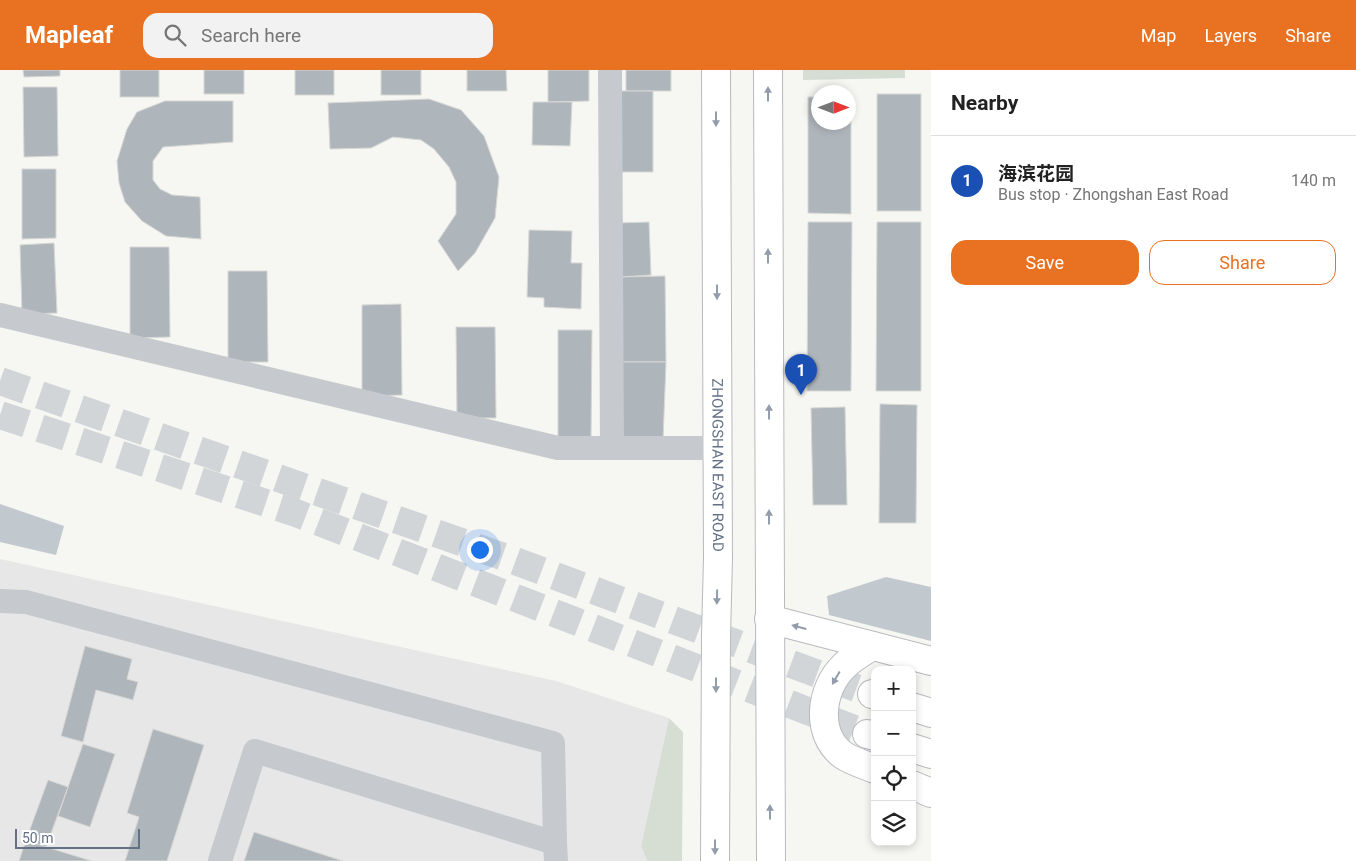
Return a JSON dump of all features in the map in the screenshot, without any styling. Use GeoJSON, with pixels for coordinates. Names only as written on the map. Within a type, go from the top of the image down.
{"type":"FeatureCollection","features":[{"type":"Feature","properties":{"kind":"main road","name":"ZHONGSHAN EAST ROAD"},"geometry":{"type":"LineString","coordinates":[[715,861],[718,558],[716,70]]}},
{"type":"Feature","properties":{"kind":"main road"},"geometry":{"type":"LineString","coordinates":[[768,70],[770,861]]}},
{"type":"Feature","properties":{"kind":"main road"},"geometry":{"type":"LineString","coordinates":[[770,619],[931,661]]}},
{"type":"Feature","properties":{"kind":"main road"},"geometry":{"type":"LineString","coordinates":[[871,767],[844,756],[828,740],[823,721],[827,694],[843,667],[872,646]]}},
{"type":"Feature","properties":{"kind":"main road"},"geometry":{"type":"LineString","coordinates":[[916,708],[931,713]]}},
{"type":"Feature","properties":{"kind":"main road"},"geometry":{"type":"LineString","coordinates":[[916,749],[931,754]]}},
{"type":"Feature","properties":{"kind":"main road"},"geometry":{"type":"LineString","coordinates":[[916,787],[931,793]]}},
{"type":"Feature","properties":{"kind":"street"},"geometry":{"type":"LineString","coordinates":[[610,70],[612,448]]}},
{"type":"Feature","properties":{"kind":"street"},"geometry":{"type":"LineString","coordinates":[[0,315],[558,448],[718,448]]}},
{"type":"Feature","properties":{"kind":"street"},"geometry":{"type":"LineString","coordinates":[[0,601],[26,602],[553,743],[556,852],[255,751],[220,861]]}},
{"type":"Feature","properties":{"kind":"shaded area"},"geometry":{"type":"Polygon","coordinates":[[[803,70],[905,70],[905,78],[803,80],[803,70]]]}},
{"type":"Feature","properties":{"kind":"shaded area"},"geometry":{"type":"Polygon","coordinates":[[[0,504],[64,526],[56,555],[0,542],[0,504]]]}},
{"type":"Feature","properties":{"kind":"shaded area"},"geometry":{"type":"Polygon","coordinates":[[[0,559],[556,681],[669,718],[641,846],[647,861],[0,861],[0,559]]]}},
{"type":"Feature","properties":{"kind":"shaded area"},"geometry":{"type":"Polygon","coordinates":[[[886,577],[931,587],[931,641],[829,615],[827,596],[886,577]]]}},
{"type":"Feature","properties":{"kind":"shaded area"},"geometry":{"type":"Polygon","coordinates":[[[669,718],[683,732],[682,861],[647,861],[641,846],[669,718]]]}},
{"type":"Feature","properties":{"kind":"building"},"geometry":{"type":"Polygon","coordinates":[[[23,70],[60,70],[60,76],[24,77],[23,70]]]}},
{"type":"Feature","properties":{"kind":"building"},"geometry":{"type":"Polygon","coordinates":[[[120,70],[159,70],[159,97],[120,97],[120,70]]]}},
{"type":"Feature","properties":{"kind":"building"},"geometry":{"type":"Polygon","coordinates":[[[204,70],[244,70],[244,94],[204,94],[204,70]]]}},
{"type":"Feature","properties":{"kind":"building"},"geometry":{"type":"Polygon","coordinates":[[[295,70],[334,70],[334,95],[295,95],[295,70]]]}},
{"type":"Feature","properties":{"kind":"building"},"geometry":{"type":"Polygon","coordinates":[[[381,70],[421,70],[421,95],[381,95],[381,70]]]}},
{"type":"Feature","properties":{"kind":"building"},"geometry":{"type":"Polygon","coordinates":[[[467,70],[506,70],[507,91],[467,91],[467,70]]]}},
{"type":"Feature","properties":{"kind":"building"},"geometry":{"type":"Polygon","coordinates":[[[548,70],[589,70],[589,101],[548,102],[548,70]]]}},
{"type":"Feature","properties":{"kind":"building"},"geometry":{"type":"Polygon","coordinates":[[[626,70],[671,70],[671,91],[626,91],[626,70]]]}},
{"type":"Feature","properties":{"kind":"building"},"geometry":{"type":"Polygon","coordinates":[[[23,87],[57,87],[58,156],[24,157],[23,87]]]}},
{"type":"Feature","properties":{"kind":"building"},"geometry":{"type":"Polygon","coordinates":[[[617,91],[653,91],[653,172],[617,172],[617,91]]]}},
{"type":"Feature","properties":{"kind":"building"},"geometry":{"type":"Polygon","coordinates":[[[877,94],[921,94],[921,211],[877,211],[877,94]]]}},
{"type":"Feature","properties":{"kind":"building"},"geometry":{"type":"Polygon","coordinates":[[[808,97],[811,97],[811,130],[851,130],[851,214],[808,213],[808,97]]]}},
{"type":"Feature","properties":{"kind":"building"},"geometry":{"type":"Polygon","coordinates":[[[429,99],[461,110],[484,136],[499,177],[495,218],[475,253],[458,271],[438,241],[456,214],[456,182],[449,167],[434,149],[421,140],[393,137],[371,148],[330,149],[328,103],[429,99]]]}},
{"type":"Feature","properties":{"kind":"building"},"geometry":{"type":"Polygon","coordinates":[[[165,101],[233,101],[233,142],[163,147],[153,161],[153,180],[160,189],[172,195],[200,197],[201,239],[166,236],[142,221],[125,202],[119,183],[117,161],[127,129],[137,112],[165,101]]]}},
{"type":"Feature","properties":{"kind":"building"},"geometry":{"type":"Polygon","coordinates":[[[533,102],[572,102],[570,146],[532,145],[533,102]]]}},
{"type":"Feature","properties":{"kind":"building"},"geometry":{"type":"Polygon","coordinates":[[[22,169],[56,169],[56,238],[22,239],[22,169]]]}},
{"type":"Feature","properties":{"kind":"building"},"geometry":{"type":"Polygon","coordinates":[[[649,222],[651,275],[619,277],[618,223],[649,222]]]}},
{"type":"Feature","properties":{"kind":"building"},"geometry":{"type":"Polygon","coordinates":[[[808,222],[852,222],[851,391],[807,391],[808,222]]]}},
{"type":"Feature","properties":{"kind":"building"},"geometry":{"type":"Polygon","coordinates":[[[877,222],[921,222],[921,391],[876,391],[877,222]]]}},
{"type":"Feature","properties":{"kind":"building"},"geometry":{"type":"Polygon","coordinates":[[[529,230],[572,231],[571,263],[582,263],[581,309],[544,307],[544,298],[527,297],[529,230]]]}},
{"type":"Feature","properties":{"kind":"building"},"geometry":{"type":"Polygon","coordinates":[[[54,243],[57,313],[22,314],[20,245],[54,243]]]}},
{"type":"Feature","properties":{"kind":"building"},"geometry":{"type":"Polygon","coordinates":[[[130,247],[169,247],[170,337],[130,338],[130,247]]]}},
{"type":"Feature","properties":{"kind":"building"},"geometry":{"type":"Polygon","coordinates":[[[228,271],[267,271],[268,362],[228,362],[228,271]]]}},
{"type":"Feature","properties":{"kind":"building"},"geometry":{"type":"Polygon","coordinates":[[[665,276],[666,362],[621,362],[619,277],[665,276]]]}},
{"type":"Feature","properties":{"kind":"building"},"geometry":{"type":"Polygon","coordinates":[[[401,304],[402,395],[362,396],[362,305],[401,304]]]}},
{"type":"Feature","properties":{"kind":"building"},"geometry":{"type":"Polygon","coordinates":[[[456,327],[495,327],[496,418],[457,418],[456,327]]]}},
{"type":"Feature","properties":{"kind":"building"},"geometry":{"type":"Polygon","coordinates":[[[558,330],[592,330],[591,438],[558,438],[558,330]]]}},
{"type":"Feature","properties":{"kind":"building"},"geometry":{"type":"Polygon","coordinates":[[[621,362],[666,362],[663,441],[623,441],[621,362]]]}},
{"type":"Feature","properties":{"kind":"building"},"geometry":{"type":"Polygon","coordinates":[[[880,404],[917,405],[916,523],[879,523],[880,404]]]}},
{"type":"Feature","properties":{"kind":"building"},"geometry":{"type":"Polygon","coordinates":[[[845,407],[847,505],[813,505],[811,408],[845,407]]]}},
{"type":"Feature","properties":{"kind":"building"},"geometry":{"type":"Polygon","coordinates":[[[85,646],[132,659],[127,679],[138,682],[133,700],[96,690],[83,742],[61,736],[85,646]]]}},
{"type":"Feature","properties":{"kind":"building"},"geometry":{"type":"Polygon","coordinates":[[[153,729],[204,745],[167,861],[125,861],[139,817],[127,813],[153,729]]]}},
{"type":"Feature","properties":{"kind":"building"},"geometry":{"type":"Polygon","coordinates":[[[83,744],[115,754],[90,827],[58,816],[83,744]]]}},
{"type":"Feature","properties":{"kind":"building"},"geometry":{"type":"Polygon","coordinates":[[[48,780],[68,787],[46,847],[26,840],[48,780]]]}},
{"type":"Feature","properties":{"kind":"building"},"geometry":{"type":"Polygon","coordinates":[[[254,832],[343,861],[244,861],[254,832]]]}},
{"type":"Feature","properties":{"kind":"building"},"geometry":{"type":"Polygon","coordinates":[[[26,840],[46,847],[92,861],[19,861],[26,840]]]}},
{"type":"Feature","properties":{"kind":"tunnel"},"geometry":{"type":"LineString","coordinates":[[0,381],[507,558],[871,694]]}},
{"type":"Feature","properties":{"kind":"tunnel"},"geometry":{"type":"LineString","coordinates":[[0,415],[296,513],[867,734]]}},
{"type":"Feature","properties":{"kind":"place","name":"海滨花园"},"geometry":{"type":"Point","coordinates":[801,395]}}]}
